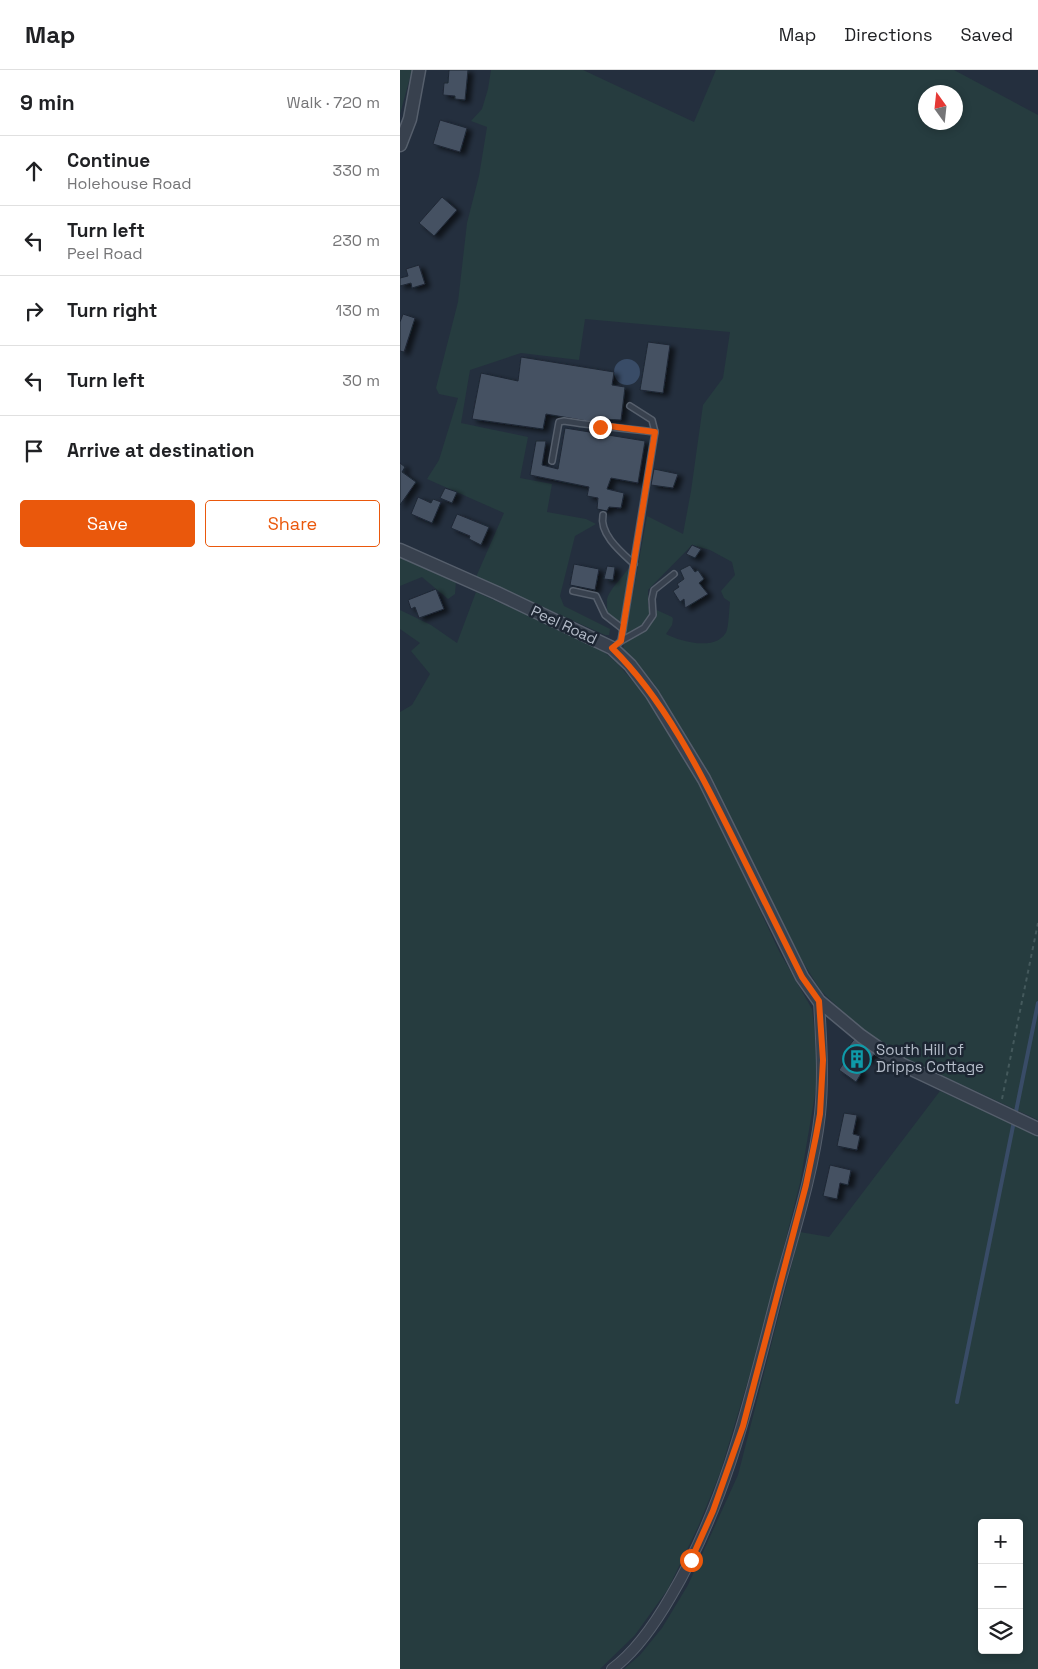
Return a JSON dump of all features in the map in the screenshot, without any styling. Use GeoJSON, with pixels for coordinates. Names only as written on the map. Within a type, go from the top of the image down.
{"type":"FeatureCollection","features":[{"type":"Feature","properties":{"kind":"street"},"geometry":{"type":"LineString","coordinates":[[400,146],[410,119],[419,70]]}},
{"type":"Feature","properties":{"kind":"street","name":"Peel Road"},"geometry":{"type":"LineString","coordinates":[[400,550],[617,645],[652,694],[704,778],[802,977],[819,1001],[861,1036],[901,1064],[1038,1129]]}},
{"type":"Feature","properties":{"kind":"street"},"geometry":{"type":"LineString","coordinates":[[612,1669],[639,1642],[660,1615],[676,1588],[713,1511],[743,1426],[806,1185],[820,1114],[823,1060],[819,1001]]}},
{"type":"Feature","properties":{"kind":"lane"},"geometry":{"type":"LineString","coordinates":[[617,645],[623,629],[655,432],[652,420],[630,406]]}},
{"type":"Feature","properties":{"kind":"lane"},"geometry":{"type":"LineString","coordinates":[[552,461],[559,422],[564,421],[600,427],[609,426],[655,432]]}},
{"type":"Feature","properties":{"kind":"lane"},"geometry":{"type":"LineString","coordinates":[[603,515],[602,522],[608,536],[620,552],[634,564]]}},
{"type":"Feature","properties":{"kind":"lane"},"geometry":{"type":"LineString","coordinates":[[617,645],[644,628],[653,615],[652,599],[654,590],[674,574]]}},
{"type":"Feature","properties":{"kind":"lane"},"geometry":{"type":"LineString","coordinates":[[573,591],[596,596],[605,615],[623,629]]}},
{"type":"Feature","properties":{"kind":"path"},"geometry":{"type":"LineString","coordinates":[[1009,1115],[1038,923]]}},
{"type":"Feature","properties":{"kind":"green space"},"geometry":{"type":"Polygon","coordinates":[[[400,70],[412,70],[400,114],[400,70]]]}},
{"type":"Feature","properties":{"kind":"green space"},"geometry":{"type":"Polygon","coordinates":[[[491,70],[583,70],[694,122],[716,70],[954,70],[1038,115],[1038,1120],[898,1055],[857,1025],[821,991],[799,956],[703,764],[654,684],[623,649],[647,516],[683,534],[703,405],[723,378],[730,332],[585,319],[579,360],[521,353],[470,370],[461,423],[528,437],[520,478],[552,484],[547,512],[586,519],[596,524],[575,536],[560,596],[564,606],[610,629],[609,635],[605,635],[476,577],[504,513],[427,479],[439,460],[458,398],[439,394],[436,388],[458,302],[467,223],[479,176],[487,127],[471,121],[482,109],[491,70]],[[692,545],[648,590],[648,606],[673,619],[672,625],[666,634],[690,642],[708,643],[723,637],[727,630],[730,602],[724,598],[721,591],[735,575],[732,562],[710,550],[692,545]]]}},
{"type":"Feature","properties":{"kind":"green space"},"geometry":{"type":"Polygon","coordinates":[[[400,556],[456,581],[455,594],[448,599],[422,577],[400,586],[400,556]]]}},
{"type":"Feature","properties":{"kind":"green space"},"geometry":{"type":"Polygon","coordinates":[[[628,569],[630,569],[623,625],[621,626],[608,617],[607,600],[628,569]]]}},
{"type":"Feature","properties":{"kind":"green space"},"geometry":{"type":"Polygon","coordinates":[[[476,592],[597,646],[617,663],[648,699],[709,801],[779,951],[812,1009],[815,1035],[818,1077],[800,1183],[760,1341],[720,1473],[698,1527],[668,1589],[635,1635],[600,1669],[400,1669],[400,712],[412,705],[430,674],[411,651],[420,643],[400,629],[400,610],[431,625],[457,643],[476,592]]]}},
{"type":"Feature","properties":{"kind":"green space"},"geometry":{"type":"Polygon","coordinates":[[[940,1091],[1038,1135],[1038,1669],[624,1669],[640,1655],[662,1628],[688,1585],[738,1475],[800,1232],[829,1237],[940,1091]]]}},
{"type":"Feature","properties":{"kind":"water"},"geometry":{"type":"Polygon","coordinates":[[[627,359],[636,363],[640,372],[636,381],[627,385],[618,381],[614,372],[618,363],[627,359]]]}},
{"type":"Feature","properties":{"kind":"building"},"geometry":{"type":"Polygon","coordinates":[[[449,70],[468,70],[465,100],[455,99],[455,96],[443,95],[444,83],[448,83],[449,70]]]}},
{"type":"Feature","properties":{"kind":"building"},"geometry":{"type":"Polygon","coordinates":[[[440,120],[467,128],[460,152],[433,144],[440,120]]]}},
{"type":"Feature","properties":{"kind":"building"},"geometry":{"type":"Polygon","coordinates":[[[442,197],[457,210],[434,236],[419,223],[442,197]]]}},
{"type":"Feature","properties":{"kind":"building"},"geometry":{"type":"Polygon","coordinates":[[[419,265],[425,284],[412,288],[411,283],[400,286],[400,278],[408,276],[406,269],[419,265]]]}},
{"type":"Feature","properties":{"kind":"building"},"geometry":{"type":"Polygon","coordinates":[[[403,314],[415,318],[404,352],[400,351],[400,322],[403,314]]]}},
{"type":"Feature","properties":{"kind":"building"},"geometry":{"type":"Polygon","coordinates":[[[648,342],[670,345],[663,393],[640,390],[648,342]]]}},
{"type":"Feature","properties":{"kind":"building"},"geometry":{"type":"Polygon","coordinates":[[[521,357],[614,372],[612,385],[625,387],[621,420],[600,419],[599,423],[546,414],[543,429],[472,419],[481,373],[518,381],[521,357]]]}},
{"type":"Feature","properties":{"kind":"building"},"geometry":{"type":"Polygon","coordinates":[[[565,428],[645,441],[638,483],[611,478],[607,489],[624,493],[621,508],[609,507],[607,511],[597,509],[598,498],[587,496],[589,487],[530,475],[536,441],[546,441],[542,465],[558,469],[565,428]]]}},
{"type":"Feature","properties":{"kind":"building"},"geometry":{"type":"Polygon","coordinates":[[[400,463],[405,467],[402,472],[416,482],[400,505],[400,463]]]}},
{"type":"Feature","properties":{"kind":"building"},"geometry":{"type":"Polygon","coordinates":[[[654,469],[678,474],[673,488],[651,485],[654,469]]]}},
{"type":"Feature","properties":{"kind":"building"},"geometry":{"type":"Polygon","coordinates":[[[445,488],[457,492],[452,503],[440,498],[445,488]]]}},
{"type":"Feature","properties":{"kind":"building"},"geometry":{"type":"Polygon","coordinates":[[[418,497],[431,503],[433,499],[441,502],[432,523],[411,514],[418,497]]]}},
{"type":"Feature","properties":{"kind":"building"},"geometry":{"type":"Polygon","coordinates":[[[457,514],[489,527],[481,545],[469,539],[470,536],[451,528],[457,514]]]}},
{"type":"Feature","properties":{"kind":"building"},"geometry":{"type":"Polygon","coordinates":[[[692,545],[701,549],[695,558],[686,554],[692,545]]]}},
{"type":"Feature","properties":{"kind":"building"},"geometry":{"type":"Polygon","coordinates":[[[574,564],[599,569],[595,590],[570,585],[574,564]]]}},
{"type":"Feature","properties":{"kind":"building"},"geometry":{"type":"Polygon","coordinates":[[[690,565],[695,572],[698,570],[704,579],[699,583],[708,594],[685,608],[684,599],[680,602],[673,591],[679,587],[677,584],[684,579],[680,570],[690,565]]]}},
{"type":"Feature","properties":{"kind":"building"},"geometry":{"type":"Polygon","coordinates":[[[607,566],[615,567],[613,580],[604,579],[607,566]]]}},
{"type":"Feature","properties":{"kind":"building"},"geometry":{"type":"Polygon","coordinates":[[[436,589],[444,609],[419,618],[415,607],[411,609],[408,600],[436,589]]]}},
{"type":"Feature","properties":{"kind":"building","name":"South Hill of Dripps Cottage"},"geometry":{"type":"Polygon","coordinates":[[[856,1037],[876,1052],[869,1061],[865,1058],[857,1068],[862,1072],[856,1082],[839,1070],[845,1061],[848,1063],[857,1052],[849,1046],[856,1037]]]}},
{"type":"Feature","properties":{"kind":"building"},"geometry":{"type":"Polygon","coordinates":[[[844,1113],[857,1115],[853,1134],[860,1136],[857,1150],[837,1146],[844,1113]]]}},
{"type":"Feature","properties":{"kind":"building"},"geometry":{"type":"Polygon","coordinates":[[[830,1165],[851,1170],[848,1185],[840,1183],[837,1199],[823,1196],[830,1165]]]}},
{"type":"Feature","properties":{"kind":"waterway"},"geometry":{"type":"LineString","coordinates":[[957,1402],[1038,1003]]}},
{"type":"Feature","properties":{"kind":"place","name":"South Hill of Dripps Cottage"},"geometry":{"type":"Point","coordinates":[857,1059]}},
{"type":"Feature","properties":{"kind":"route"},"geometry":{"type":"LineString","coordinates":[[600,427],[609,426],[655,432],[621,641],[612,648],[630,665],[652,694],[704,778],[802,977],[819,1001],[823,1060],[820,1114],[806,1185],[743,1426],[713,1511],[691,1560]]}}]}
